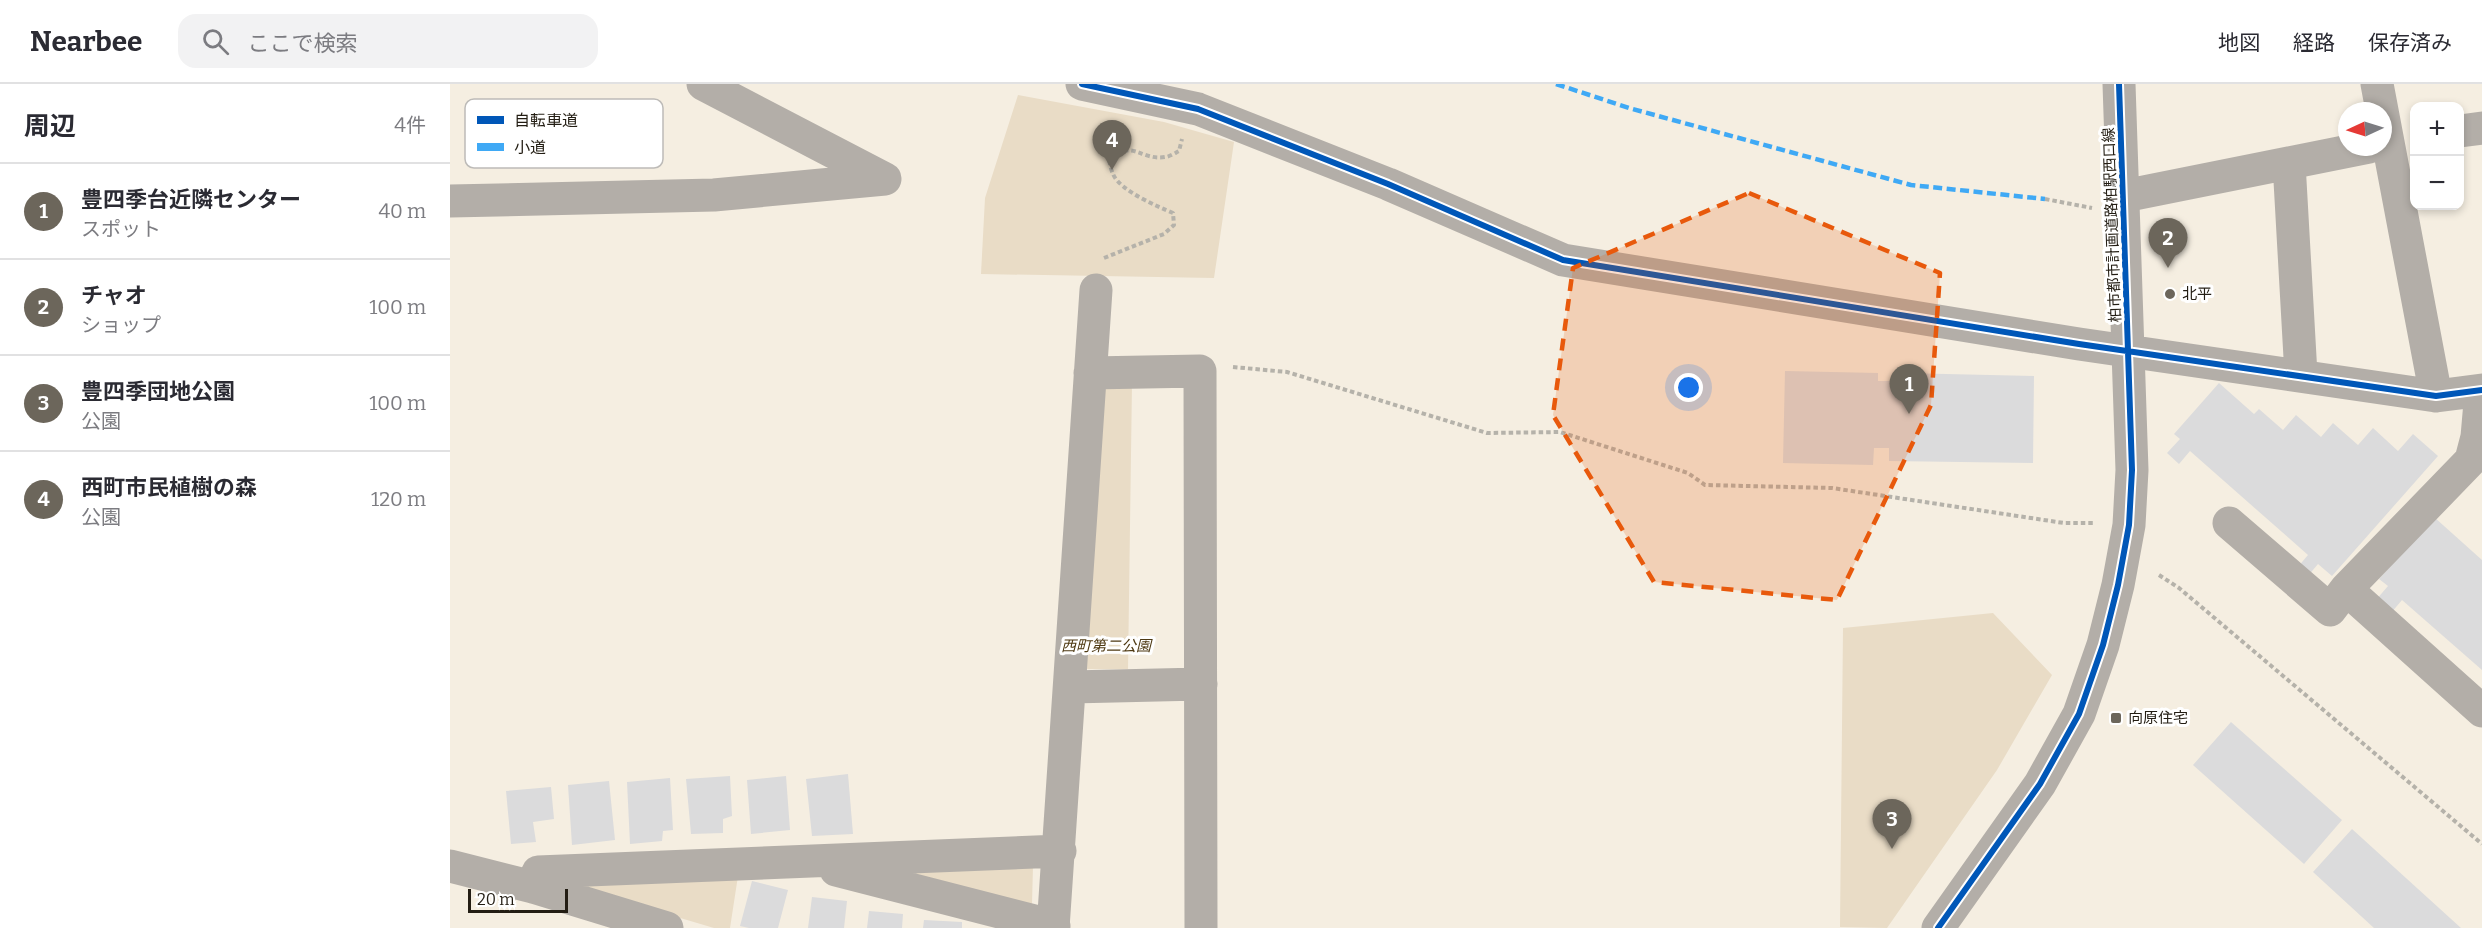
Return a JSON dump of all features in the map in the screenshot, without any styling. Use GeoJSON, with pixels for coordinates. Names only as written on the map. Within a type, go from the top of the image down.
{"type":"FeatureCollection","features":[{"type":"Feature","properties":{"kind":"street"},"geometry":{"type":"LineString","coordinates":[[450,201],[714,195],[885,178],[703,84]]}},
{"type":"Feature","properties":{"kind":"street"},"geometry":{"type":"LineString","coordinates":[[1082,84],[1194,96],[1563,260],[2129,351],[2436,396],[2482,391],[2480,437],[2471,460],[2346,589],[2330,610],[2229,523]]}},
{"type":"Feature","properties":{"kind":"street","name":"柏市都市計画道路柏駅西口線"},"geometry":{"type":"LineString","coordinates":[[1938,928],[2040,784],[2079,714],[2103,645],[2118,585],[2129,525],[2132,470],[2129,351],[2109,202],[2119,84]]}},
{"type":"Feature","properties":{"kind":"street"},"geometry":{"type":"LineString","coordinates":[[2378,84],[2381,102]]}},
{"type":"Feature","properties":{"kind":"street"},"geometry":{"type":"LineString","coordinates":[[2464,130],[2482,128]]}},
{"type":"Feature","properties":{"kind":"street"},"geometry":{"type":"LineString","coordinates":[[2109,202],[2338,153]]}},
{"type":"Feature","properties":{"kind":"street"},"geometry":{"type":"LineString","coordinates":[[2391,156],[2436,396]]}},
{"type":"Feature","properties":{"kind":"street"},"geometry":{"type":"LineString","coordinates":[[2289,163],[2301,375]]}},
{"type":"Feature","properties":{"kind":"street"},"geometry":{"type":"LineString","coordinates":[[800,861],[1054,927],[1096,290]]}},
{"type":"Feature","properties":{"kind":"street"},"geometry":{"type":"LineString","coordinates":[[1090,373],[1200,371],[1201,928]]}},
{"type":"Feature","properties":{"kind":"street"},"geometry":{"type":"LineString","coordinates":[[2346,589],[2482,711]]}},
{"type":"Feature","properties":{"kind":"street"},"geometry":{"type":"LineString","coordinates":[[1071,687],[1201,684]]}},
{"type":"Feature","properties":{"kind":"street"},"geometry":{"type":"LineString","coordinates":[[533,887],[538,872],[1060,851]]}},
{"type":"Feature","properties":{"kind":"street"},"geometry":{"type":"LineString","coordinates":[[450,866],[533,887],[667,928]]}},
{"type":"Feature","properties":{"kind":"path"},"geometry":{"type":"LineString","coordinates":[[1096,290],[1103,258],[1164,234],[1174,225],[1173,213],[1141,197],[1113,176],[1109,160],[1119,151],[1130,149],[1165,157]]}},
{"type":"Feature","properties":{"kind":"path"},"geometry":{"type":"LineString","coordinates":[[2045,199],[2109,202]]}},
{"type":"Feature","properties":{"kind":"path"},"geometry":{"type":"LineString","coordinates":[[1200,371],[1214,366],[1287,372],[1487,433],[1560,432],[1688,472],[1705,485],[1832,488],[2064,523],[2097,523]]}},
{"type":"Feature","properties":{"kind":"path"},"geometry":{"type":"LineString","coordinates":[[2159,575],[2178,588],[2482,844]]}},
{"type":"Feature","properties":{"kind":"highlighted area"},"geometry":{"type":"Polygon","coordinates":[[[1749,193],[1940,273],[1931,405],[1837,600],[1654,582],[1553,415],[1573,268],[1749,193]]]}},
{"type":"Feature","properties":{"kind":"green space"},"geometry":{"type":"Polygon","coordinates":[[[1018,95],[1164,122],[1234,142],[1214,278],[981,274],[985,198],[1018,95]]]}},
{"type":"Feature","properties":{"kind":"green space","name":"西町第二公園"},"geometry":{"type":"Polygon","coordinates":[[[1099,382],[1132,383],[1128,669],[1082,669],[1099,382]]]}},
{"type":"Feature","properties":{"kind":"green space"},"geometry":{"type":"Polygon","coordinates":[[[1993,613],[2052,675],[1997,770],[1887,928],[1840,927],[1843,628],[1993,613]]]}},
{"type":"Feature","properties":{"kind":"green space"},"geometry":{"type":"Polygon","coordinates":[[[740,863],[730,928],[714,928],[569,885],[740,863]]]}},
{"type":"Feature","properties":{"kind":"green space"},"geometry":{"type":"Polygon","coordinates":[[[1033,866],[1032,904],[886,870],[1033,866]]]}},
{"type":"Feature","properties":{"kind":"building"},"geometry":{"type":"Polygon","coordinates":[[[1785,371],[1878,373],[1878,381],[1902,381],[1902,373],[2034,376],[2033,463],[1889,461],[1889,448],[1874,448],[1873,465],[1783,463],[1785,371]]]}},
{"type":"Feature","properties":{"kind":"building"},"geometry":{"type":"Polygon","coordinates":[[[2219,383],[2254,414],[2259,409],[2283,430],[2296,415],[2321,437],[2333,423],[2358,445],[2373,428],[2398,451],[2413,434],[2438,456],[2332,576],[2318,564],[2307,577],[2297,568],[2308,555],[2190,451],[2179,464],[2167,453],[2180,439],[2174,434],[2219,383]]]}},
{"type":"Feature","properties":{"kind":"building"},"geometry":{"type":"Polygon","coordinates":[[[2434,517],[2482,560],[2482,670],[2402,600],[2391,613],[2376,600],[2388,586],[2379,579],[2434,517]]]}},
{"type":"Feature","properties":{"kind":"building"},"geometry":{"type":"Polygon","coordinates":[[[2231,722],[2342,820],[2304,864],[2193,765],[2231,722]]]}},
{"type":"Feature","properties":{"kind":"building"},"geometry":{"type":"Polygon","coordinates":[[[848,774],[853,834],[812,836],[806,779],[848,774]]]}},
{"type":"Feature","properties":{"kind":"building"},"geometry":{"type":"Polygon","coordinates":[[[730,776],[732,816],[723,819],[723,833],[691,834],[686,779],[730,776]]]}},
{"type":"Feature","properties":{"kind":"building"},"geometry":{"type":"Polygon","coordinates":[[[786,776],[790,830],[751,834],[747,780],[786,776]]]}},
{"type":"Feature","properties":{"kind":"building"},"geometry":{"type":"Polygon","coordinates":[[[670,778],[673,830],[663,831],[662,841],[630,844],[627,782],[670,778]]]}},
{"type":"Feature","properties":{"kind":"building"},"geometry":{"type":"Polygon","coordinates":[[[609,781],[615,840],[572,845],[568,785],[609,781]]]}},
{"type":"Feature","properties":{"kind":"building"},"geometry":{"type":"Polygon","coordinates":[[[551,787],[554,819],[533,822],[536,842],[511,844],[506,791],[551,787]]]}},
{"type":"Feature","properties":{"kind":"building"},"geometry":{"type":"Polygon","coordinates":[[[2352,829],[2461,928],[2374,928],[2313,872],[2352,829]]]}},
{"type":"Feature","properties":{"kind":"building"},"geometry":{"type":"Polygon","coordinates":[[[752,881],[788,890],[778,928],[740,926],[752,881]]]}},
{"type":"Feature","properties":{"kind":"building"},"geometry":{"type":"Polygon","coordinates":[[[812,897],[847,901],[844,928],[808,928],[812,897]]]}},
{"type":"Feature","properties":{"kind":"building"},"geometry":{"type":"Polygon","coordinates":[[[869,911],[903,914],[902,928],[867,928],[869,911]]]}},
{"type":"Feature","properties":{"kind":"building"},"geometry":{"type":"Polygon","coordinates":[[[924,920],[962,922],[962,928],[923,928],[924,920]]]}},
{"type":"Feature","properties":{"kind":"marked path"},"geometry":{"type":"LineString","coordinates":[[1556,84],[1629,108],[1911,185],[2045,199]]}},
{"type":"Feature","properties":{"kind":"cycle path"},"geometry":{"type":"LineString","coordinates":[[1082,84],[1198,109],[1388,184],[1563,260],[2079,344],[2436,396],[2482,390]]}},
{"type":"Feature","properties":{"kind":"cycle path"},"geometry":{"type":"LineString","coordinates":[[1938,928],[2040,784],[2079,714],[2103,645],[2118,585],[2129,525],[2132,470],[2119,84]]}},
{"type":"Feature","properties":{"kind":"place","name":"西町市民植樹の森"},"geometry":{"type":"Point","coordinates":[1112,170]}},
{"type":"Feature","properties":{"kind":"place","name":"チャオ"},"geometry":{"type":"Point","coordinates":[2168,268]}},
{"type":"Feature","properties":{"kind":"place","name":"北平"},"geometry":{"type":"Point","coordinates":[2170,294]}},
{"type":"Feature","properties":{"kind":"place","name":"豊四季台近隣センター"},"geometry":{"type":"Point","coordinates":[1909,414]}},
{"type":"Feature","properties":{"kind":"place","name":"向原住宅"},"geometry":{"type":"Point","coordinates":[2116,718]}},
{"type":"Feature","properties":{"kind":"place","name":"豊四季団地公園"},"geometry":{"type":"Point","coordinates":[1892,849]}}]}
